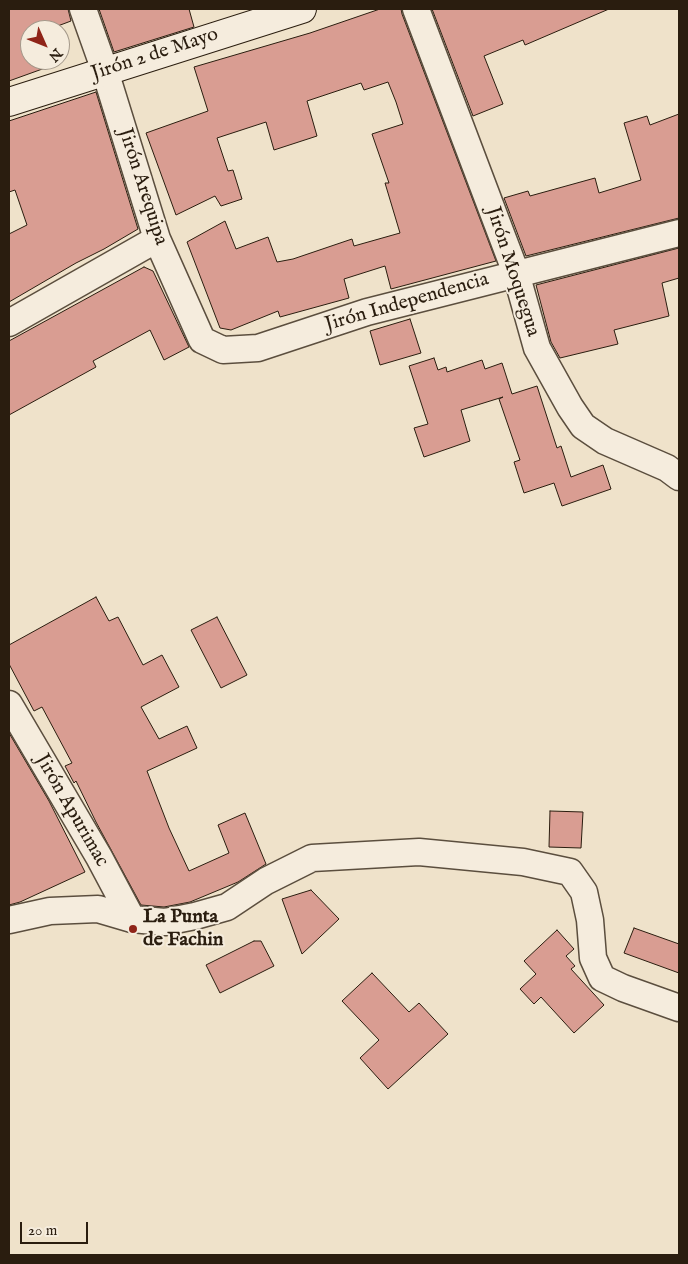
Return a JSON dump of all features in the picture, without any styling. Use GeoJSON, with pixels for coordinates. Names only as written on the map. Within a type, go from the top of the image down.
{"type":"FeatureCollection","features":[{"type":"Feature","properties":{"kind":"main road","name":"Jirón 2 de Mayo"},"geometry":{"type":"LineString","coordinates":[[9,102],[302,9]]}},
{"type":"Feature","properties":{"kind":"street","name":"Jirón Arequipa"},"geometry":{"type":"LineString","coordinates":[[83,9],[105,72],[157,239],[202,340],[223,350]]}},
{"type":"Feature","properties":{"kind":"street","name":"Jirón Moquegua"},"geometry":{"type":"LineString","coordinates":[[416,9],[516,273],[537,348],[570,408],[583,426],[605,441],[667,468],[679,477]]}},
{"type":"Feature","properties":{"kind":"street","name":"Jirón Independencia"},"geometry":{"type":"LineString","coordinates":[[223,350],[258,348],[367,312],[679,233]]}},
{"type":"Feature","properties":{"kind":"street"},"geometry":{"type":"LineString","coordinates":[[9,323],[157,239]]}},
{"type":"Feature","properties":{"kind":"street","name":"Jirón Apurimac"},"geometry":{"type":"LineString","coordinates":[[9,704],[99,857],[132,919]]}},
{"type":"Feature","properties":{"kind":"street"},"geometry":{"type":"LineString","coordinates":[[9,920],[50,911],[98,909],[132,919],[165,922],[195,916],[227,907],[266,881],[312,858],[419,852],[523,862],[570,872],[584,892],[590,920],[593,958],[602,978],[623,988],[679,1008]]}},
{"type":"Feature","properties":{"kind":"building"},"geometry":{"type":"Polygon","coordinates":[[[9,9],[68,9],[70,21],[20,20],[20,70],[40,70],[9,81],[9,9]]]}},
{"type":"Feature","properties":{"kind":"building"},"geometry":{"type":"Polygon","coordinates":[[[99,9],[189,9],[194,27],[114,52],[99,9]]]}},
{"type":"Feature","properties":{"kind":"building"},"geometry":{"type":"Polygon","coordinates":[[[380,9],[401,9],[496,261],[391,289],[385,266],[344,279],[349,298],[280,317],[278,311],[231,330],[220,328],[187,242],[225,221],[236,249],[268,237],[277,262],[293,259],[352,239],[354,246],[400,233],[385,183],[389,183],[372,134],[403,124],[396,102],[388,82],[364,90],[361,83],[307,101],[317,136],[274,150],[266,122],[217,138],[228,171],[233,170],[242,199],[221,206],[215,196],[176,215],[146,133],[208,111],[194,67],[310,33],[380,9]]]}},
{"type":"Feature","properties":{"kind":"building"},"geometry":{"type":"Polygon","coordinates":[[[432,9],[609,9],[525,45],[523,40],[484,56],[503,104],[473,116],[432,9]]]}},
{"type":"Feature","properties":{"kind":"building"},"geometry":{"type":"Polygon","coordinates":[[[96,92],[138,229],[9,302],[9,234],[27,225],[15,190],[9,192],[9,121],[96,92]]]}},
{"type":"Feature","properties":{"kind":"building"},"geometry":{"type":"Polygon","coordinates":[[[679,114],[679,218],[526,256],[504,198],[528,191],[530,196],[595,178],[599,193],[641,180],[624,123],[647,116],[650,125],[679,114]]]}},
{"type":"Feature","properties":{"kind":"building"},"geometry":{"type":"Polygon","coordinates":[[[679,248],[679,278],[662,283],[669,316],[614,330],[618,344],[560,358],[551,342],[536,285],[679,248]]]}},
{"type":"Feature","properties":{"kind":"building"},"geometry":{"type":"Polygon","coordinates":[[[144,267],[153,271],[189,347],[164,360],[150,330],[93,361],[96,367],[9,415],[9,341],[144,267]]]}},
{"type":"Feature","properties":{"kind":"building"},"geometry":{"type":"Polygon","coordinates":[[[410,319],[421,353],[380,365],[370,331],[410,319]]]}},
{"type":"Feature","properties":{"kind":"building"},"geometry":{"type":"Polygon","coordinates":[[[434,358],[438,370],[446,367],[447,372],[482,360],[485,369],[502,363],[512,394],[537,386],[557,448],[561,446],[571,477],[603,465],[611,489],[562,506],[554,483],[524,493],[514,462],[520,460],[499,399],[503,397],[461,410],[470,441],[424,457],[414,428],[428,424],[409,366],[434,358]]]}},
{"type":"Feature","properties":{"kind":"building"},"geometry":{"type":"Polygon","coordinates":[[[96,597],[109,621],[118,617],[143,665],[162,655],[179,687],[141,707],[159,739],[187,726],[197,748],[147,771],[169,828],[189,871],[229,853],[218,825],[245,813],[266,864],[238,882],[190,902],[164,907],[141,905],[76,781],[74,783],[65,766],[72,763],[42,707],[34,711],[9,664],[9,645],[96,597]]]}},
{"type":"Feature","properties":{"kind":"building"},"geometry":{"type":"Polygon","coordinates":[[[217,617],[247,675],[221,688],[191,630],[217,617]]]}},
{"type":"Feature","properties":{"kind":"building"},"geometry":{"type":"Polygon","coordinates":[[[9,733],[49,801],[85,872],[20,902],[9,905],[9,733]]]}},
{"type":"Feature","properties":{"kind":"building"},"geometry":{"type":"Polygon","coordinates":[[[550,811],[583,812],[581,848],[549,847],[550,811]]]}},
{"type":"Feature","properties":{"kind":"building"},"geometry":{"type":"Polygon","coordinates":[[[311,890],[339,919],[302,954],[282,899],[311,890]]]}},
{"type":"Feature","properties":{"kind":"building"},"geometry":{"type":"Polygon","coordinates":[[[634,928],[679,944],[679,973],[624,953],[634,928]]]}},
{"type":"Feature","properties":{"kind":"building"},"geometry":{"type":"Polygon","coordinates":[[[557,930],[574,949],[566,956],[575,966],[571,969],[604,1005],[574,1033],[541,997],[534,1004],[520,989],[536,974],[524,961],[557,930]]]}},
{"type":"Feature","properties":{"kind":"building"},"geometry":{"type":"Polygon","coordinates":[[[254,941],[261,941],[274,966],[220,993],[206,965],[254,941]]]}},
{"type":"Feature","properties":{"kind":"building"},"geometry":{"type":"Polygon","coordinates":[[[372,973],[409,1012],[419,1003],[448,1034],[388,1089],[360,1058],[379,1040],[342,1001],[372,973]]]}},
{"type":"Feature","properties":{"kind":"place","name":"La Punta de Fachin"},"geometry":{"type":"Point","coordinates":[133,929]}}]}
